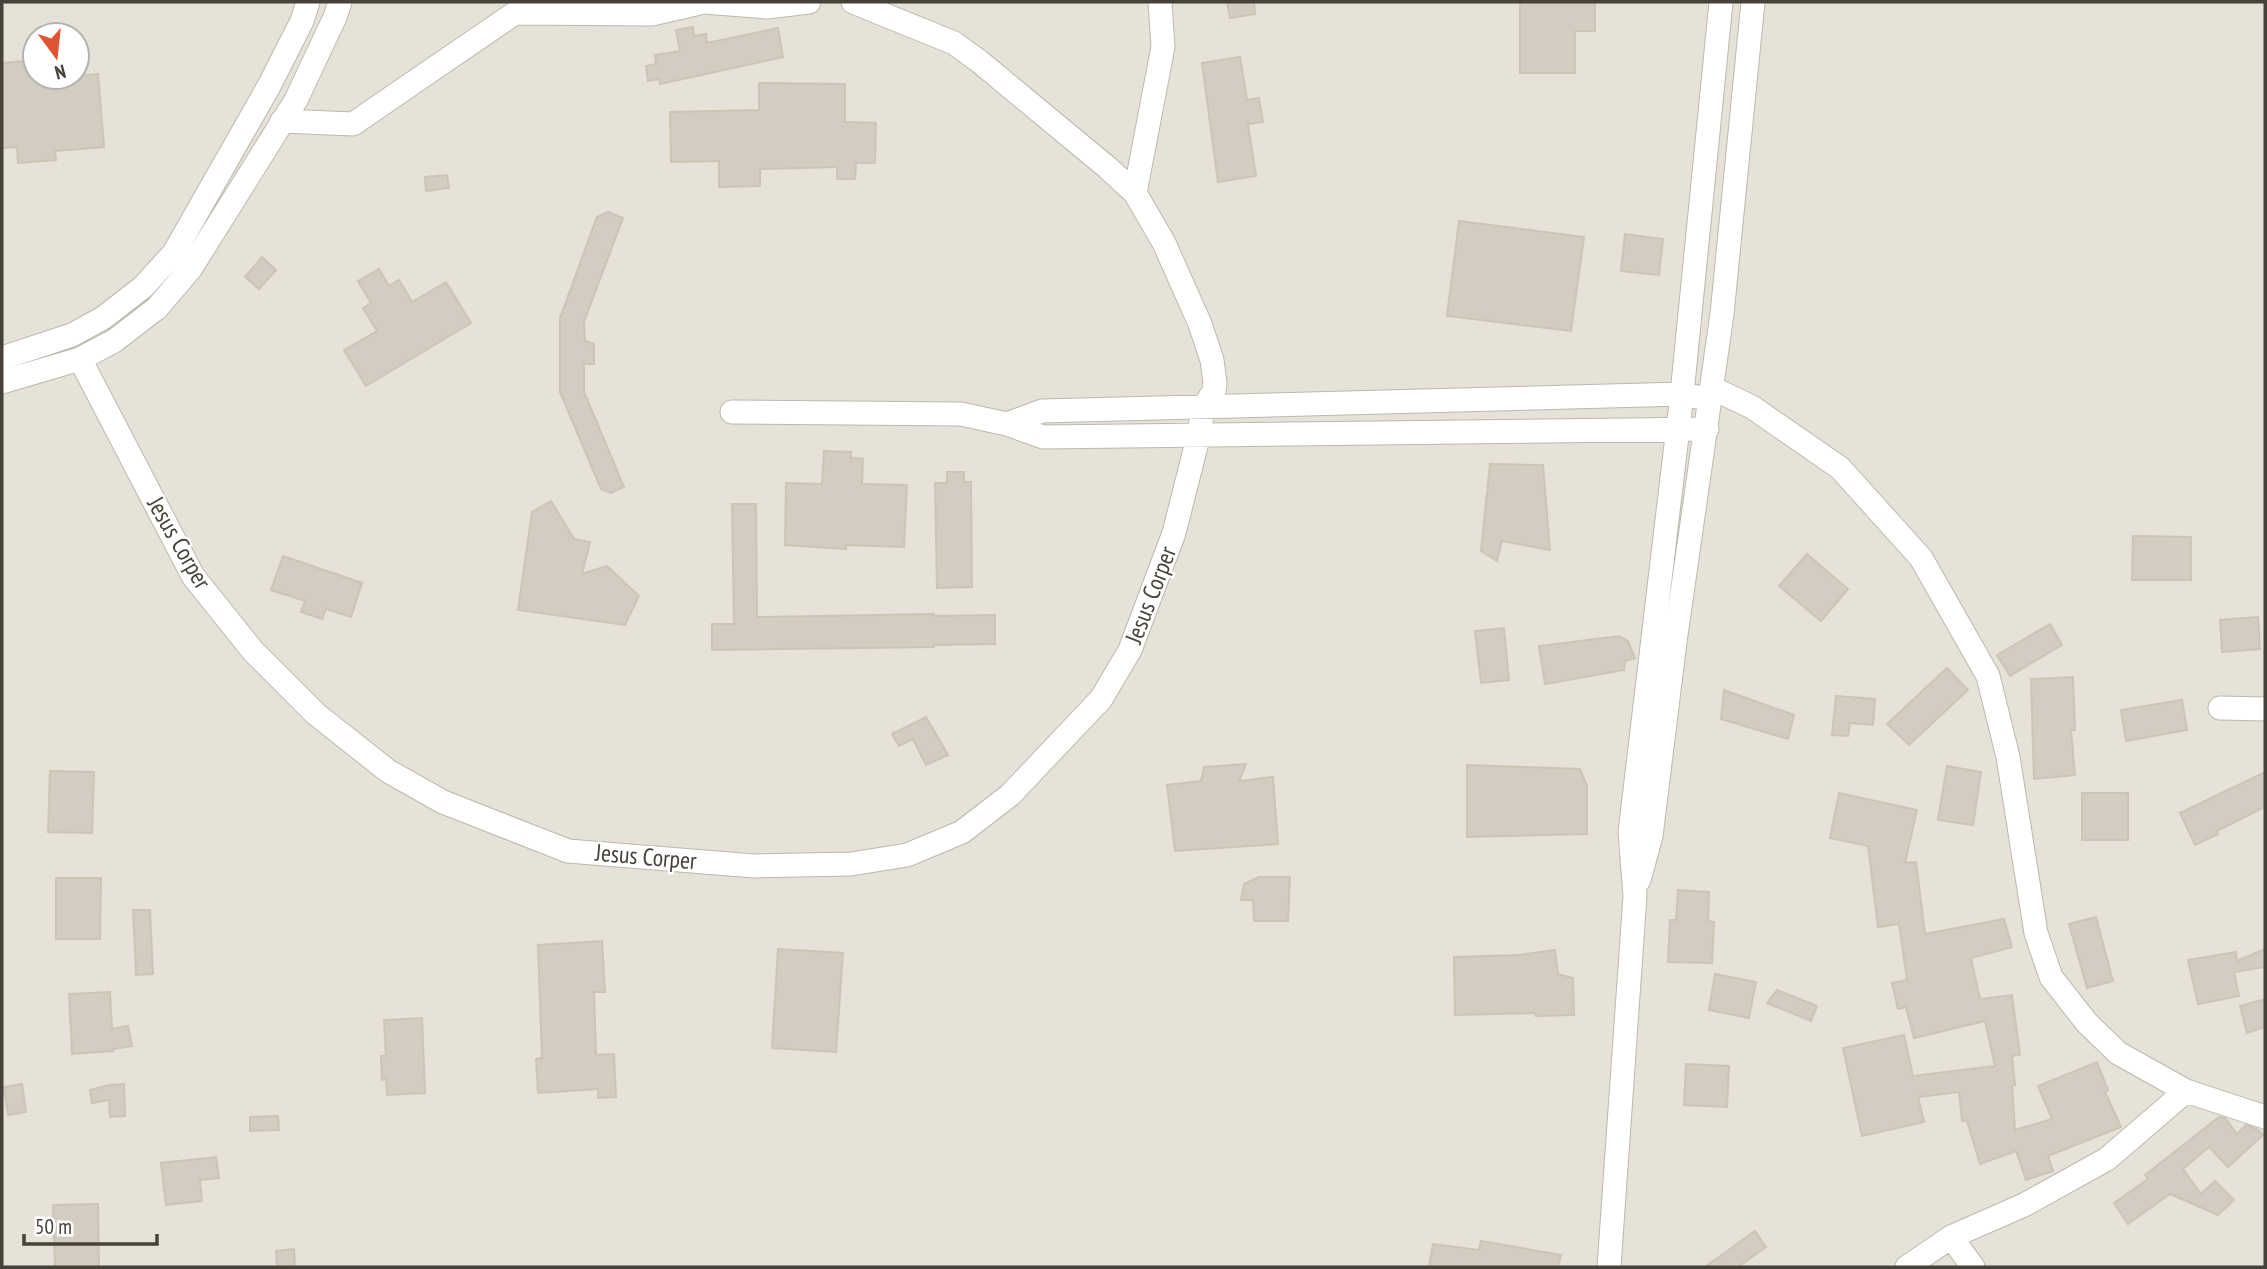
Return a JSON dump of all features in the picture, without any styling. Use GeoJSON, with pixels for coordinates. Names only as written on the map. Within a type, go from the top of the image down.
{"type":"FeatureCollection","features":[{"type":"Feature","properties":{"kind":"street"},"geometry":{"type":"LineString","coordinates":[[2,358],[72,335],[103,318],[143,287],[174,253],[269,86],[302,21],[308,2]]}},
{"type":"Feature","properties":{"kind":"street"},"geometry":{"type":"LineString","coordinates":[[2,382],[80,359],[114,341],[157,308],[191,268],[296,100],[340,2]]}},
{"type":"Feature","properties":{"kind":"street"},"geometry":{"type":"LineString","coordinates":[[282,121],[353,124],[515,13],[652,14],[704,2],[767,8],[809,2]]}},
{"type":"Feature","properties":{"kind":"street","name":"Jesus Corper"},"geometry":{"type":"LineString","coordinates":[[80,359],[193,576],[253,651],[316,714],[388,771],[443,802],[568,850],[754,866],[852,864],[907,855],[962,832],[1010,795],[1101,699],[1130,650],[1174,533],[1199,435],[1203,408],[1214,391],[1215,383],[1200,324],[1164,243],[1135,193],[954,43],[853,2]]}},
{"type":"Feature","properties":{"kind":"street"},"geometry":{"type":"LineString","coordinates":[[1135,193],[1163,47],[1160,2]]}},
{"type":"Feature","properties":{"kind":"street"},"geometry":{"type":"LineString","coordinates":[[1609,1267],[1635,896],[1630,832],[1682,394],[1721,2]]}},
{"type":"Feature","properties":{"kind":"street"},"geometry":{"type":"LineString","coordinates":[[1635,896],[1651,836],[1675,642],[1707,429],[1722,314],[1753,2]]}},
{"type":"Feature","properties":{"kind":"street"},"geometry":{"type":"LineString","coordinates":[[1007,425],[1042,411],[1682,394],[1711,394],[1752,407],[1840,468],[1921,558],[1988,676],[2008,757],[2036,933],[2051,976],[2087,1023],[2118,1053],[2186,1091],[2265,1117]]}},
{"type":"Feature","properties":{"kind":"street"},"geometry":{"type":"LineString","coordinates":[[732,412],[961,414],[1043,437],[1707,429]]}},
{"type":"Feature","properties":{"kind":"street"},"geometry":{"type":"LineString","coordinates":[[2220,708],[2265,709]]}},
{"type":"Feature","properties":{"kind":"street"},"geometry":{"type":"LineString","coordinates":[[1907,1267],[1951,1237],[2024,1205],[2107,1158],[2186,1091]]}},
{"type":"Feature","properties":{"kind":"street"},"geometry":{"type":"LineString","coordinates":[[1951,1237],[1973,1267]]}},
{"type":"Feature","properties":{"kind":"shaded area"},"geometry":{"type":"Polygon","coordinates":[[[2,2],[2265,2],[2265,1267],[2,1267],[2,2]]]}},
{"type":"Feature","properties":{"kind":"building"},"geometry":{"type":"Polygon","coordinates":[[[1227,2],[1254,2],[1255,14],[1230,18],[1227,2]]]}},
{"type":"Feature","properties":{"kind":"building"},"geometry":{"type":"Polygon","coordinates":[[[1520,2],[1595,2],[1595,31],[1575,31],[1575,73],[1520,73],[1520,2]]]}},
{"type":"Feature","properties":{"kind":"building"},"geometry":{"type":"Polygon","coordinates":[[[693,27],[694,36],[706,34],[707,43],[778,28],[783,57],[660,84],[659,79],[648,81],[646,66],[656,64],[655,55],[680,51],[676,30],[693,27]]]}},
{"type":"Feature","properties":{"kind":"building"},"geometry":{"type":"Polygon","coordinates":[[[1240,57],[1247,100],[1259,98],[1263,122],[1248,124],[1256,176],[1218,182],[1202,63],[1240,57]]]}},
{"type":"Feature","properties":{"kind":"building"},"geometry":{"type":"Polygon","coordinates":[[[21,61],[21,91],[91,91],[91,75],[98,74],[104,147],[55,151],[56,160],[18,163],[17,147],[2,148],[2,63],[21,61]]]}},
{"type":"Feature","properties":{"kind":"building"},"geometry":{"type":"Polygon","coordinates":[[[759,83],[845,84],[845,122],[876,123],[875,163],[856,163],[855,179],[837,179],[837,167],[760,169],[760,186],[719,187],[719,161],[671,162],[670,112],[759,110],[759,83]]]}},
{"type":"Feature","properties":{"kind":"building"},"geometry":{"type":"Polygon","coordinates":[[[447,175],[449,188],[426,191],[425,177],[447,175]]]}},
{"type":"Feature","properties":{"kind":"building"},"geometry":{"type":"Polygon","coordinates":[[[608,212],[623,218],[584,322],[585,341],[594,344],[594,364],[584,364],[584,392],[624,487],[611,493],[601,489],[560,392],[560,318],[597,217],[608,212]]]}},
{"type":"Feature","properties":{"kind":"building"},"geometry":{"type":"Polygon","coordinates":[[[1459,221],[1584,237],[1571,331],[1447,316],[1459,221]]]}},
{"type":"Feature","properties":{"kind":"building"},"geometry":{"type":"Polygon","coordinates":[[[1625,234],[1663,239],[1659,275],[1621,271],[1625,234]]]}},
{"type":"Feature","properties":{"kind":"building"},"geometry":{"type":"Polygon","coordinates":[[[262,257],[276,270],[259,289],[245,277],[262,257]]]}},
{"type":"Feature","properties":{"kind":"building"},"geometry":{"type":"Polygon","coordinates":[[[379,269],[389,286],[399,280],[412,302],[446,282],[471,323],[366,386],[344,350],[377,331],[363,308],[371,303],[358,281],[379,269]]]}},
{"type":"Feature","properties":{"kind":"building"},"geometry":{"type":"Polygon","coordinates":[[[824,451],[851,452],[851,458],[863,459],[862,484],[907,485],[904,547],[846,545],[846,549],[785,545],[786,483],[822,484],[824,451]]]}},
{"type":"Feature","properties":{"kind":"building"},"geometry":{"type":"Polygon","coordinates":[[[1490,464],[1543,465],[1550,550],[1502,541],[1497,561],[1481,551],[1490,464]]]}},
{"type":"Feature","properties":{"kind":"building"},"geometry":{"type":"Polygon","coordinates":[[[947,472],[964,472],[964,482],[971,482],[972,587],[937,588],[935,483],[947,483],[947,472]]]}},
{"type":"Feature","properties":{"kind":"building"},"geometry":{"type":"Polygon","coordinates":[[[551,501],[574,539],[590,542],[582,574],[607,566],[639,596],[625,625],[518,610],[532,512],[551,501]]]}},
{"type":"Feature","properties":{"kind":"building"},"geometry":{"type":"Polygon","coordinates":[[[732,504],[756,504],[757,617],[995,615],[995,644],[712,650],[712,624],[734,624],[732,504]]]}},
{"type":"Feature","properties":{"kind":"building"},"geometry":{"type":"Polygon","coordinates":[[[2133,536],[2191,537],[2191,580],[2132,580],[2133,536]]]}},
{"type":"Feature","properties":{"kind":"building"},"geometry":{"type":"Polygon","coordinates":[[[1807,554],[1848,589],[1821,621],[1779,586],[1807,554]]]}},
{"type":"Feature","properties":{"kind":"building"},"geometry":{"type":"Polygon","coordinates":[[[283,556],[362,583],[351,617],[326,609],[322,619],[301,612],[305,601],[271,590],[283,556]]]}},
{"type":"Feature","properties":{"kind":"building"},"geometry":{"type":"Polygon","coordinates":[[[2258,617],[2260,649],[2222,652],[2220,620],[2258,617]]]}},
{"type":"Feature","properties":{"kind":"building"},"geometry":{"type":"Polygon","coordinates":[[[2050,624],[2062,645],[2010,676],[1997,655],[2050,624]]]}},
{"type":"Feature","properties":{"kind":"building"},"geometry":{"type":"Polygon","coordinates":[[[1504,628],[1509,680],[1481,683],[1475,631],[1504,628]]]}},
{"type":"Feature","properties":{"kind":"building"},"geometry":{"type":"Polygon","coordinates":[[[1619,636],[1628,641],[1635,658],[1625,661],[1624,670],[1545,684],[1539,646],[1619,636]]]}},
{"type":"Feature","properties":{"kind":"building"},"geometry":{"type":"Polygon","coordinates":[[[1947,668],[1968,690],[1909,745],[1887,724],[1947,668]]]}},
{"type":"Feature","properties":{"kind":"building"},"geometry":{"type":"Polygon","coordinates":[[[2073,677],[2075,730],[2071,730],[2075,775],[2034,779],[2031,679],[2073,677]]]}},
{"type":"Feature","properties":{"kind":"building"},"geometry":{"type":"Polygon","coordinates":[[[1724,690],[1794,715],[1788,739],[1721,719],[1724,690]]]}},
{"type":"Feature","properties":{"kind":"building"},"geometry":{"type":"Polygon","coordinates":[[[1836,696],[1875,699],[1873,725],[1850,723],[1848,736],[1832,735],[1836,696]]]}},
{"type":"Feature","properties":{"kind":"building"},"geometry":{"type":"Polygon","coordinates":[[[2182,700],[2187,730],[2126,741],[2121,710],[2182,700]]]}},
{"type":"Feature","properties":{"kind":"building"},"geometry":{"type":"Polygon","coordinates":[[[926,717],[948,755],[926,765],[913,739],[899,746],[892,734],[926,717]]]}},
{"type":"Feature","properties":{"kind":"building"},"geometry":{"type":"Polygon","coordinates":[[[1246,764],[1239,781],[1273,777],[1278,844],[1175,851],[1167,785],[1201,781],[1204,767],[1246,764]]]}},
{"type":"Feature","properties":{"kind":"building"},"geometry":{"type":"Polygon","coordinates":[[[1467,765],[1580,769],[1587,786],[1587,834],[1467,837],[1467,765]]]}},
{"type":"Feature","properties":{"kind":"building"},"geometry":{"type":"Polygon","coordinates":[[[1947,766],[1981,772],[1973,825],[1938,820],[1947,766]]]}},
{"type":"Feature","properties":{"kind":"building"},"geometry":{"type":"Polygon","coordinates":[[[50,771],[94,772],[92,833],[48,832],[50,771]]]}},
{"type":"Feature","properties":{"kind":"building"},"geometry":{"type":"Polygon","coordinates":[[[2265,772],[2265,807],[2195,845],[2180,813],[2265,772]]]}},
{"type":"Feature","properties":{"kind":"building"},"geometry":{"type":"Polygon","coordinates":[[[1839,793],[1917,810],[1905,863],[1916,862],[1925,934],[2004,919],[2012,947],[1971,958],[1980,999],[2012,995],[2020,1055],[2012,1056],[2015,1130],[2052,1119],[2038,1086],[2097,1062],[2108,1090],[2105,1092],[2121,1127],[2048,1156],[2053,1171],[2026,1180],[2016,1151],[1980,1164],[1967,1121],[1962,1121],[1959,1092],[1918,1097],[1924,1122],[1862,1136],[1843,1048],[1904,1035],[1913,1076],[1995,1066],[1985,1021],[1914,1038],[1906,1007],[1898,1009],[1892,983],[1907,980],[1899,924],[1878,927],[1868,846],[1830,838],[1839,793]]]}},
{"type":"Feature","properties":{"kind":"building"},"geometry":{"type":"Polygon","coordinates":[[[2082,793],[2128,793],[2128,840],[2082,840],[2082,793]]]}},
{"type":"Feature","properties":{"kind":"building"},"geometry":{"type":"Polygon","coordinates":[[[1259,877],[1290,877],[1288,921],[1254,921],[1253,900],[1241,900],[1244,884],[1259,877]]]}},
{"type":"Feature","properties":{"kind":"building"},"geometry":{"type":"Polygon","coordinates":[[[56,878],[101,878],[100,939],[56,939],[56,878]]]}},
{"type":"Feature","properties":{"kind":"building"},"geometry":{"type":"Polygon","coordinates":[[[1678,890],[1709,892],[1708,921],[1714,922],[1712,963],[1668,962],[1670,920],[1676,920],[1678,890]]]}},
{"type":"Feature","properties":{"kind":"building"},"geometry":{"type":"Polygon","coordinates":[[[133,910],[150,910],[153,974],[136,975],[133,910]]]}},
{"type":"Feature","properties":{"kind":"building"},"geometry":{"type":"Polygon","coordinates":[[[2096,917],[2113,981],[2087,988],[2069,924],[2096,917]]]}},
{"type":"Feature","properties":{"kind":"building"},"geometry":{"type":"Polygon","coordinates":[[[602,941],[605,992],[594,992],[596,1055],[614,1054],[616,1097],[598,1098],[598,1089],[538,1093],[536,1059],[542,1058],[538,945],[602,941]]]}},
{"type":"Feature","properties":{"kind":"building"},"geometry":{"type":"Polygon","coordinates":[[[778,949],[843,953],[836,1052],[772,1048],[778,949]]]}},
{"type":"Feature","properties":{"kind":"building"},"geometry":{"type":"Polygon","coordinates":[[[2265,949],[2265,967],[2234,972],[2239,996],[2198,1004],[2188,960],[2236,952],[2237,961],[2265,949]]]}},
{"type":"Feature","properties":{"kind":"building"},"geometry":{"type":"Polygon","coordinates":[[[1555,950],[1558,974],[1573,978],[1574,1015],[1455,1015],[1454,957],[1519,955],[1555,950]]]}},
{"type":"Feature","properties":{"kind":"building"},"geometry":{"type":"Polygon","coordinates":[[[1715,974],[1756,982],[1749,1018],[1709,1010],[1715,974]]]}},
{"type":"Feature","properties":{"kind":"building"},"geometry":{"type":"Polygon","coordinates":[[[1777,990],[1817,1006],[1811,1021],[1767,1003],[1777,990]]]}},
{"type":"Feature","properties":{"kind":"building"},"geometry":{"type":"Polygon","coordinates":[[[110,992],[112,1029],[128,1026],[132,1046],[113,1051],[72,1054],[69,994],[110,992]]]}},
{"type":"Feature","properties":{"kind":"building"},"geometry":{"type":"Polygon","coordinates":[[[2265,999],[2265,1027],[2247,1033],[2240,1006],[2265,999]]]}},
{"type":"Feature","properties":{"kind":"building"},"geometry":{"type":"Polygon","coordinates":[[[422,1018],[425,1093],[387,1095],[386,1079],[382,1080],[381,1056],[386,1056],[384,1020],[422,1018]]]}},
{"type":"Feature","properties":{"kind":"building"},"geometry":{"type":"Polygon","coordinates":[[[1686,1064],[1729,1066],[1727,1107],[1684,1105],[1686,1064]]]}},
{"type":"Feature","properties":{"kind":"building"},"geometry":{"type":"Polygon","coordinates":[[[22,1084],[26,1112],[8,1115],[4,1087],[22,1084]]]}},
{"type":"Feature","properties":{"kind":"building"},"geometry":{"type":"Polygon","coordinates":[[[124,1084],[125,1116],[110,1117],[109,1100],[92,1103],[90,1090],[124,1084]]]}},
{"type":"Feature","properties":{"kind":"building"},"geometry":{"type":"Polygon","coordinates":[[[278,1116],[279,1130],[250,1131],[250,1117],[278,1116]]]}},
{"type":"Feature","properties":{"kind":"building"},"geometry":{"type":"Polygon","coordinates":[[[2219,1117],[2225,1118],[2237,1134],[2246,1125],[2257,1129],[2263,1135],[2228,1167],[2209,1147],[2183,1169],[2201,1194],[2215,1181],[2234,1200],[2218,1215],[2170,1194],[2128,1224],[2114,1203],[2148,1179],[2145,1175],[2219,1117]]]}},
{"type":"Feature","properties":{"kind":"building"},"geometry":{"type":"Polygon","coordinates":[[[216,1157],[219,1178],[200,1180],[202,1201],[166,1205],[161,1163],[216,1157]]]}},
{"type":"Feature","properties":{"kind":"building"},"geometry":{"type":"Polygon","coordinates":[[[98,1204],[99,1267],[55,1267],[53,1205],[98,1204]]]}},
{"type":"Feature","properties":{"kind":"building"},"geometry":{"type":"Polygon","coordinates":[[[1755,1231],[1766,1247],[1738,1267],[1705,1267],[1755,1231]]]}},
{"type":"Feature","properties":{"kind":"building"},"geometry":{"type":"Polygon","coordinates":[[[1481,1241],[1561,1255],[1558,1267],[1429,1267],[1433,1244],[1479,1250],[1481,1241]]]}},
{"type":"Feature","properties":{"kind":"building"},"geometry":{"type":"Polygon","coordinates":[[[294,1249],[295,1267],[277,1267],[276,1251],[294,1249]]]}}]}
